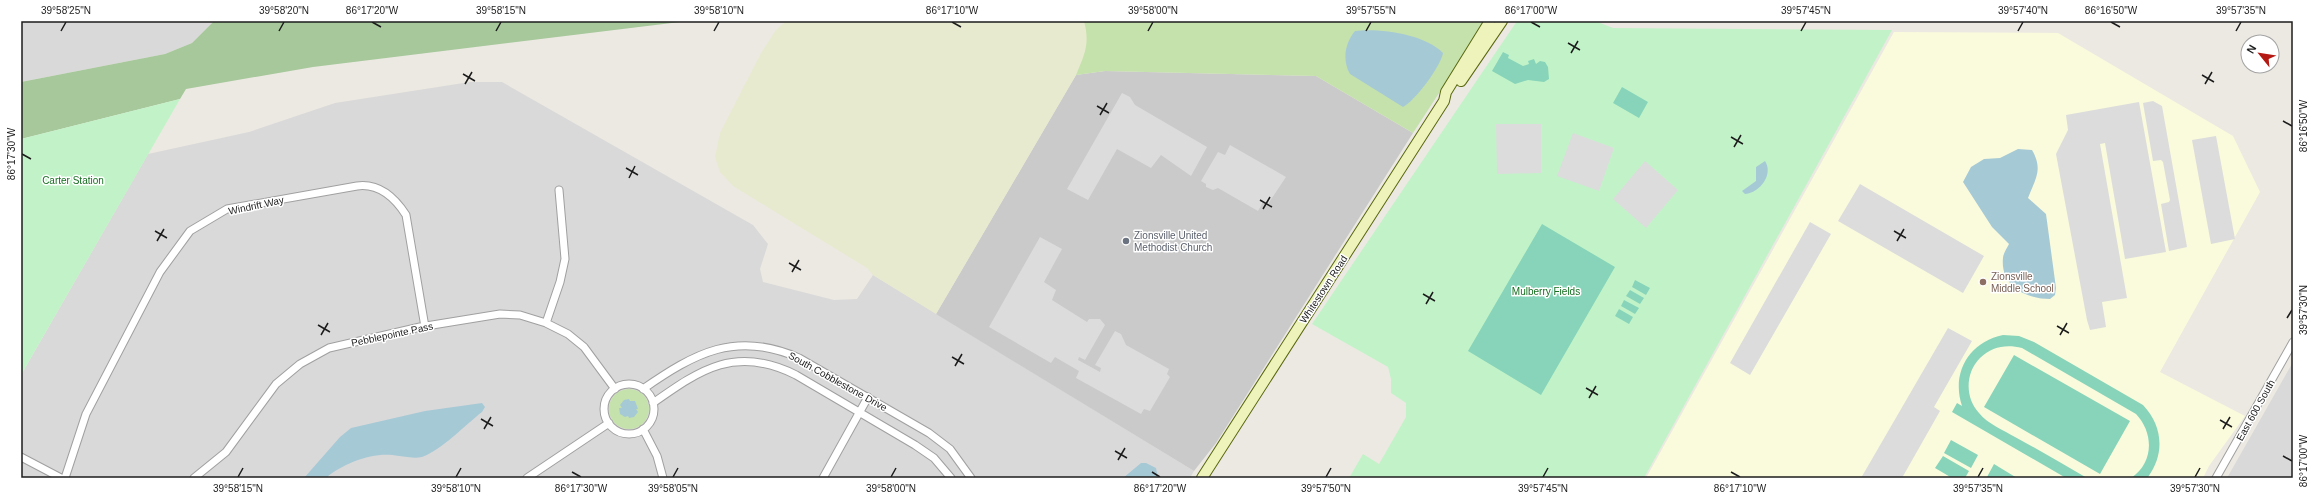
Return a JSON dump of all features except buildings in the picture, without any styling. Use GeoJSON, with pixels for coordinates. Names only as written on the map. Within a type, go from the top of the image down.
{"type":"FeatureCollection","features":[{"type":"Feature","properties":{"kind":"street","name":"Whitestown Road"},"geometry":{"type":"LineString","coordinates":[[1444,101],[1446,92],[1490,21]]}},
{"type":"Feature","properties":{"kind":"street","name":"Whitestown Road"},"geometry":{"type":"LineString","coordinates":[[1206,477],[1444,101],[1452,94],[1503,22]]}},
{"type":"Feature","properties":{"kind":"street","name":"Windrift Way"},"geometry":{"type":"LineString","coordinates":[[66,478],[86,414],[160,272],[190,231],[227,209],[357,186],[366,185],[380,189],[398,203],[406,215],[425,327]]}},
{"type":"Feature","properties":{"kind":"street"},"geometry":{"type":"LineString","coordinates":[[546,323],[560,282],[565,259],[559,190]]}},
{"type":"Feature","properties":{"kind":"street","name":"Pebblepointe Pass"},"geometry":{"type":"LineString","coordinates":[[194,478],[226,452],[276,384],[300,364],[329,348],[425,327],[500,314],[520,315],[546,323],[568,334],[584,347],[615,389]]}},
{"type":"Feature","properties":{"kind":"street","name":"East 600 South"},"geometry":{"type":"LineString","coordinates":[[2216,478],[2293,342]]}},
{"type":"Feature","properties":{"kind":"street","name":"South Cobblestone Drive"},"geometry":{"type":"LineString","coordinates":[[643,389],[681,363],[703,352],[722,347],[747,345],[788,353],[868,398],[945,445],[959,460],[971,478]]}},
{"type":"Feature","properties":{"kind":"street","name":"South Cobblestone Drive"},"geometry":{"type":"LineString","coordinates":[[653,403],[704,370],[726,363],[746,362],[782,368],[860,412],[928,454],[950,478]]}},
{"type":"Feature","properties":{"kind":"street"},"geometry":{"type":"LineString","coordinates":[[630,384],[643,389],[653,403],[651,419],[642,429],[634,433],[625,433],[614,429],[609,423],[604,406],[607,397],[615,389],[630,384]]}},
{"type":"Feature","properties":{"kind":"street"},"geometry":{"type":"LineString","coordinates":[[823,478],[868,398]]}},
{"type":"Feature","properties":{"kind":"street"},"geometry":{"type":"LineString","coordinates":[[527,478],[609,423]]}},
{"type":"Feature","properties":{"kind":"street"},"geometry":{"type":"LineString","coordinates":[[642,429],[657,456],[663,478]]}},
{"type":"Feature","properties":{"kind":"street"},"geometry":{"type":"LineString","coordinates":[[21,457],[61,478]]}},
{"type":"Feature","properties":{"kind":"shaded area"},"geometry":{"type":"Polygon","coordinates":[[[21,21],[214,21],[192,43],[165,54],[21,82],[21,21]]]}},
{"type":"Feature","properties":{"kind":"shaded area"},"geometry":{"type":"Polygon","coordinates":[[[786,21],[1084,21],[1088,36],[1087,48],[1076,75],[936,314],[873,275],[867,268],[733,186],[720,172],[715,157],[720,133],[761,53],[776,30],[786,21]]]}},
{"type":"Feature","properties":{"kind":"shaded area","name":"Zionsville Middle School"},"geometry":{"type":"Polygon","coordinates":[[[1894,32],[2058,33],[2233,136],[2260,192],[2160,372],[2245,416],[2209,466],[2203,478],[1646,478],[1894,32]]]}},
{"type":"Feature","properties":{"kind":"shaded area"},"geometry":{"type":"Polygon","coordinates":[[[1105,71],[1316,76],[1413,133],[1216,443],[1194,471],[936,314],[1076,75],[1105,71]]]}},
{"type":"Feature","properties":{"kind":"shaded area"},"geometry":{"type":"Polygon","coordinates":[[[470,82],[502,82],[753,225],[768,244],[760,269],[763,282],[834,300],[857,299],[873,275],[1194,471],[1190,478],[21,478],[21,375],[148,154],[249,132],[335,103],[470,82]]]}},
{"type":"Feature","properties":{"kind":"shaded area"},"geometry":{"type":"Polygon","coordinates":[[[1122,93],[1130,97],[1135,105],[1207,147],[1191,176],[1161,155],[1151,168],[1117,149],[1088,200],[1067,189],[1122,93]]]}},
{"type":"Feature","properties":{"kind":"shaded area"},"geometry":{"type":"Polygon","coordinates":[[[2153,101],[2162,106],[2187,247],[2169,251],[2161,204],[2169,202],[2170,200],[2163,162],[2161,160],[2153,161],[2143,103],[2153,101]]]}},
{"type":"Feature","properties":{"kind":"shaded area"},"geometry":{"type":"Polygon","coordinates":[[[2139,102],[2166,252],[2125,259],[2105,143],[2100,144],[2127,298],[2102,302],[2106,327],[2090,330],[2056,154],[2068,130],[2066,115],[2139,102]]]}},
{"type":"Feature","properties":{"kind":"shaded area"},"geometry":{"type":"Polygon","coordinates":[[[1496,124],[1541,124],[1541,173],[1497,174],[1496,124]]]}},
{"type":"Feature","properties":{"kind":"shaded area"},"geometry":{"type":"Polygon","coordinates":[[[1573,133],[1614,148],[1599,191],[1557,176],[1573,133]]]}},
{"type":"Feature","properties":{"kind":"shaded area"},"geometry":{"type":"Polygon","coordinates":[[[2216,136],[2235,239],[2211,244],[2192,140],[2216,136]]]}},
{"type":"Feature","properties":{"kind":"shaded area"},"geometry":{"type":"Polygon","coordinates":[[[1230,145],[1286,177],[1268,204],[1263,202],[1258,211],[1218,188],[1213,190],[1206,187],[1206,184],[1201,181],[1218,152],[1225,155],[1230,145]]]}},
{"type":"Feature","properties":{"kind":"shaded area"},"geometry":{"type":"Polygon","coordinates":[[[1645,161],[1678,190],[1646,228],[1613,199],[1645,161]]]}},
{"type":"Feature","properties":{"kind":"shaded area"},"geometry":{"type":"Polygon","coordinates":[[[1860,184],[1984,256],[1963,293],[1838,221],[1860,184]]]}},
{"type":"Feature","properties":{"kind":"shaded area"},"geometry":{"type":"Polygon","coordinates":[[[1810,222],[1831,234],[1750,375],[1730,363],[1810,222]]]}},
{"type":"Feature","properties":{"kind":"shaded area"},"geometry":{"type":"Polygon","coordinates":[[[1040,237],[1062,249],[1044,282],[1056,290],[1052,300],[1087,322],[1089,319],[1100,319],[1105,325],[1085,360],[1079,357],[1078,360],[1100,372],[1101,368],[1095,365],[1115,331],[1121,334],[1126,345],[1169,369],[1167,374],[1170,377],[1150,411],[1144,409],[1141,414],[1076,378],[1079,371],[1055,357],[1051,363],[989,327],[1040,237]]]}},
{"type":"Feature","properties":{"kind":"shaded area"},"geometry":{"type":"Polygon","coordinates":[[[1948,328],[1972,341],[1934,407],[1940,411],[1902,478],[1861,478],[1948,328]]]}},
{"type":"Feature","properties":{"kind":"shaded area"},"geometry":{"type":"Polygon","coordinates":[[[2293,362],[2293,478],[2227,478],[2293,362]]]}},
{"type":"Feature","properties":{"kind":"green space"},"geometry":{"type":"Polygon","coordinates":[[[214,21],[688,21],[313,67],[186,89],[180,99],[21,139],[21,82],[165,54],[192,43],[214,21]]]}},
{"type":"Feature","properties":{"kind":"green space"},"geometry":{"type":"Polygon","coordinates":[[[1084,21],[1486,21],[1413,133],[1316,76],[1105,71],[1076,75],[1086,48],[1087,36],[1084,21]]]}},
{"type":"Feature","properties":{"kind":"green space","name":"Mulberry Fields"},"geometry":{"type":"Polygon","coordinates":[[[1517,21],[1595,21],[1613,28],[1892,30],[1644,478],[1349,478],[1363,454],[1379,464],[1406,417],[1406,403],[1391,393],[1391,379],[1388,367],[1312,324],[1517,21]]]}},
{"type":"Feature","properties":{"kind":"green space"},"geometry":{"type":"Polygon","coordinates":[[[1503,52],[1509,55],[1508,58],[1523,66],[1529,64],[1528,61],[1534,59],[1536,64],[1540,61],[1545,62],[1548,67],[1549,79],[1544,82],[1528,80],[1515,84],[1492,71],[1503,52]]]}},
{"type":"Feature","properties":{"kind":"green space"},"geometry":{"type":"Polygon","coordinates":[[[1622,87],[1648,102],[1639,118],[1613,103],[1622,87]]]}},
{"type":"Feature","properties":{"kind":"green space","name":"Carter Station"},"geometry":{"type":"Polygon","coordinates":[[[180,99],[21,375],[21,139],[180,99]]]}},
{"type":"Feature","properties":{"kind":"green space"},"geometry":{"type":"Polygon","coordinates":[[[1542,224],[1615,267],[1541,395],[1468,351],[1542,224]]]}},
{"type":"Feature","properties":{"kind":"green space"},"geometry":{"type":"Polygon","coordinates":[[[1635,280],[1650,288],[1646,295],[1632,287],[1635,280]]]}},
{"type":"Feature","properties":{"kind":"green space"},"geometry":{"type":"Polygon","coordinates":[[[1630,290],[1644,298],[1640,304],[1626,296],[1630,290]]]}},
{"type":"Feature","properties":{"kind":"green space"},"geometry":{"type":"Polygon","coordinates":[[[1624,300],[1639,308],[1635,314],[1621,306],[1624,300]]]}},
{"type":"Feature","properties":{"kind":"green space"},"geometry":{"type":"Polygon","coordinates":[[[1619,309],[1633,317],[1629,324],[1615,316],[1619,309]]]}},
{"type":"Feature","properties":{"kind":"green space"},"geometry":{"type":"Polygon","coordinates":[[[2003,335],[2019,336],[2034,342],[2143,405],[2155,422],[2159,440],[2157,459],[2148,477],[2131,478],[2139,472],[2144,464],[2149,448],[2146,430],[2136,414],[2022,348],[2011,346],[2000,347],[1985,354],[1975,364],[1969,378],[1969,393],[1974,407],[1991,424],[2087,478],[2066,478],[1952,412],[1957,403],[1962,406],[1959,394],[1959,382],[1961,371],[1966,361],[1972,352],[1981,344],[2003,335]]]}},
{"type":"Feature","properties":{"kind":"green space"},"geometry":{"type":"Polygon","coordinates":[[[2014,355],[2130,421],[2100,474],[1984,407],[2014,355]]]}},
{"type":"Feature","properties":{"kind":"green space"},"geometry":{"type":"Polygon","coordinates":[[[633,389],[640,392],[646,398],[649,409],[648,417],[640,426],[633,429],[625,429],[618,426],[610,417],[609,405],[612,398],[621,390],[633,389]]]}},
{"type":"Feature","properties":{"kind":"green space"},"geometry":{"type":"Polygon","coordinates":[[[1951,440],[1978,455],[1971,468],[1944,453],[1951,440]]]}},
{"type":"Feature","properties":{"kind":"green space"},"geometry":{"type":"Polygon","coordinates":[[[1943,456],[1969,471],[1965,478],[1952,478],[1935,468],[1943,456]]]}},
{"type":"Feature","properties":{"kind":"green space"},"geometry":{"type":"Polygon","coordinates":[[[1994,464],[2017,478],[1987,477],[1994,464]]]}},
{"type":"Feature","properties":{"kind":"water"},"geometry":{"type":"Polygon","coordinates":[[[1376,30],[1414,37],[1435,46],[1443,53],[1438,66],[1427,83],[1414,98],[1403,107],[1350,74],[1345,57],[1347,46],[1355,31],[1376,30]]]}},
{"type":"Feature","properties":{"kind":"water"},"geometry":{"type":"Polygon","coordinates":[[[2018,149],[2032,150],[2037,163],[2038,168],[2036,179],[2028,198],[2046,214],[2056,288],[2055,295],[2050,299],[2032,297],[2016,289],[2010,283],[2003,268],[2003,256],[2009,244],[1992,227],[1963,182],[1971,167],[1984,159],[2000,158],[2018,149]]]}},
{"type":"Feature","properties":{"kind":"water"},"geometry":{"type":"Polygon","coordinates":[[[1765,161],[1768,172],[1764,182],[1760,187],[1750,193],[1745,194],[1742,191],[1756,181],[1756,167],[1765,161]]]}},
{"type":"Feature","properties":{"kind":"water"},"geometry":{"type":"Polygon","coordinates":[[[629,399],[630,401],[635,401],[638,412],[634,417],[629,418],[628,416],[625,417],[620,414],[619,408],[622,408],[620,405],[624,400],[629,399]]]}},
{"type":"Feature","properties":{"kind":"water"},"geometry":{"type":"Polygon","coordinates":[[[482,403],[485,407],[482,412],[430,454],[418,458],[392,455],[375,456],[357,460],[348,464],[326,478],[304,478],[340,437],[351,428],[425,411],[482,403]]]}},
{"type":"Feature","properties":{"kind":"water"},"geometry":{"type":"Polygon","coordinates":[[[1141,463],[1146,463],[1156,468],[1158,478],[1123,478],[1141,463]]]}},
{"type":"Feature","properties":{"kind":"place","name":"Zionsville United Methodist Church"},"geometry":{"type":"Point","coordinates":[1126,241]}},
{"type":"Feature","properties":{"kind":"place","name":"Zionsville Middle School"},"geometry":{"type":"Point","coordinates":[1983,282]}}]}
